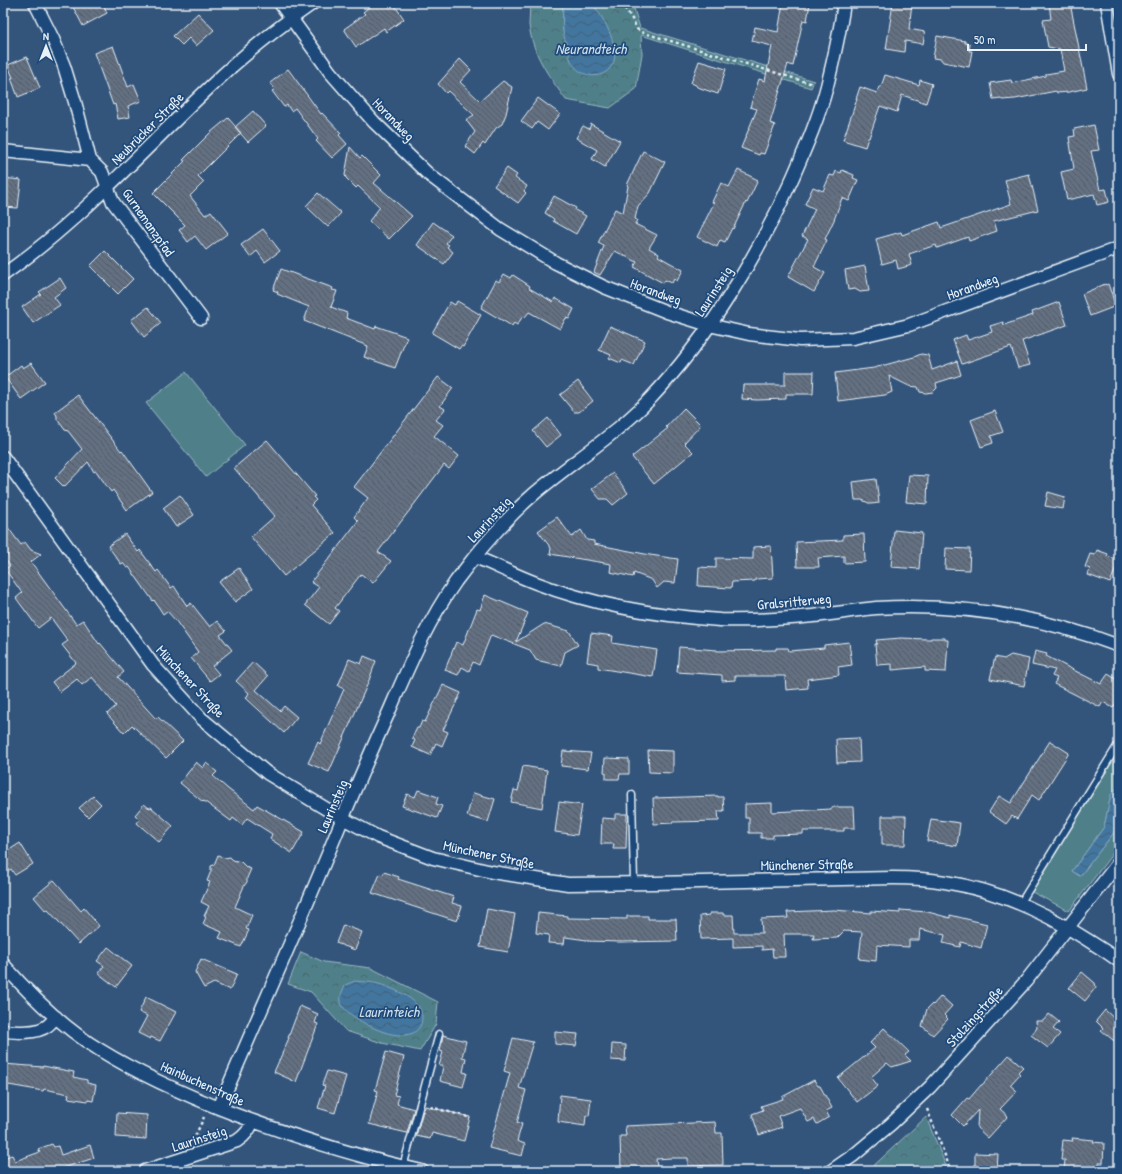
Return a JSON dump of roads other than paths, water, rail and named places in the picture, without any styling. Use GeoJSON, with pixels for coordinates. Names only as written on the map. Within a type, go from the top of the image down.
{"type":"FeatureCollection","features":[{"type":"Feature","properties":{"kind":"street","name":"Gurnemanzpfad"},"geometry":{"type":"LineString","coordinates":[[35,3],[53,39],[64,66],[90,160],[102,172],[113,202],[201,318]]}},
{"type":"Feature","properties":{"kind":"street","name":"Horandweg"},"geometry":{"type":"LineString","coordinates":[[280,3],[330,72],[374,122],[428,174],[500,229],[556,263],[604,288],[667,312],[710,325],[749,334],[800,340],[853,338],[909,325],[1119,248]]}},
{"type":"Feature","properties":{"kind":"street","name":"Neubrücker Straße"},"geometry":{"type":"LineString","coordinates":[[3,275],[68,224],[213,84],[251,50],[313,3]]}},
{"type":"Feature","properties":{"kind":"street","name":"Laurinsteig"},"geometry":{"type":"LineString","coordinates":[[219,1108],[402,681],[440,606],[475,556],[497,530],[533,496],[615,432],[649,400],[681,364],[710,325],[750,262],[780,205],[807,144],[826,88],[839,33],[844,3]]}},
{"type":"Feature","properties":{"kind":"street"},"geometry":{"type":"LineString","coordinates":[[1107,3],[1119,74]]}},
{"type":"Feature","properties":{"kind":"street"},"geometry":{"type":"LineString","coordinates":[[3,151],[90,160]]}},
{"type":"Feature","properties":{"kind":"street","name":"Münchener Straße"},"geometry":{"type":"LineString","coordinates":[[3,457],[153,665],[201,718],[267,774],[378,837],[434,858],[492,872],[568,884],[861,878],[920,879],[946,882],[990,893],[1037,911],[1068,928],[1119,962]]}},
{"type":"Feature","properties":{"kind":"street","name":"Gralsritterweg"},"geometry":{"type":"LineString","coordinates":[[475,556],[535,583],[562,592],[623,608],[660,614],[722,620],[758,620],[806,617],[877,608],[940,607],[987,611],[1021,617],[1080,632],[1119,646]]}},
{"type":"Feature","properties":{"kind":"street","name":"Stolzingstraße"},"geometry":{"type":"LineString","coordinates":[[831,1171],[854,1155],[891,1124],[930,1087],[1026,981],[1119,862]]}},
{"type":"Feature","properties":{"kind":"street","name":"Hainbuchenstraße"},"geometry":{"type":"LineString","coordinates":[[3,964],[34,997],[56,1017],[100,1050],[178,1091],[252,1121],[319,1144],[422,1171]]}},
{"type":"Feature","properties":{"kind":"street"},"geometry":{"type":"LineString","coordinates":[[3,1031],[33,1031],[47,1026],[56,1017]]}},
{"type":"Feature","properties":{"kind":"street","name":"Laurinsteig"},"geometry":{"type":"LineString","coordinates":[[145,1171],[238,1141],[247,1132],[252,1121]]}},
{"type":"Feature","properties":{"kind":"lane"},"geometry":{"type":"LineString","coordinates":[[1020,904],[1119,743]]}},
{"type":"Feature","properties":{"kind":"lane"},"geometry":{"type":"LineString","coordinates":[[632,795],[634,883]]}},
{"type":"Feature","properties":{"kind":"lane"},"geometry":{"type":"LineString","coordinates":[[403,1167],[439,1034]]}},
{"type":"Feature","properties":{"kind":"water","name":"Neurandteich"},"geometry":{"type":"Polygon","coordinates":[[[563,3],[591,3],[600,14],[612,39],[615,54],[614,61],[610,68],[605,72],[593,76],[586,74],[580,72],[571,61],[563,31],[563,3]]]}},
{"type":"Feature","properties":{"kind":"water"},"geometry":{"type":"Polygon","coordinates":[[[1119,786],[1119,826],[1080,876],[1072,871],[1104,827],[1111,795],[1119,786]]]}},
{"type":"Feature","properties":{"kind":"water","name":"Laurinteich"},"geometry":{"type":"Polygon","coordinates":[[[355,981],[379,984],[399,992],[413,1001],[418,1006],[422,1018],[417,1030],[413,1033],[405,1035],[397,1035],[379,1030],[354,1017],[343,1007],[341,997],[345,985],[355,981]]]}}]}
